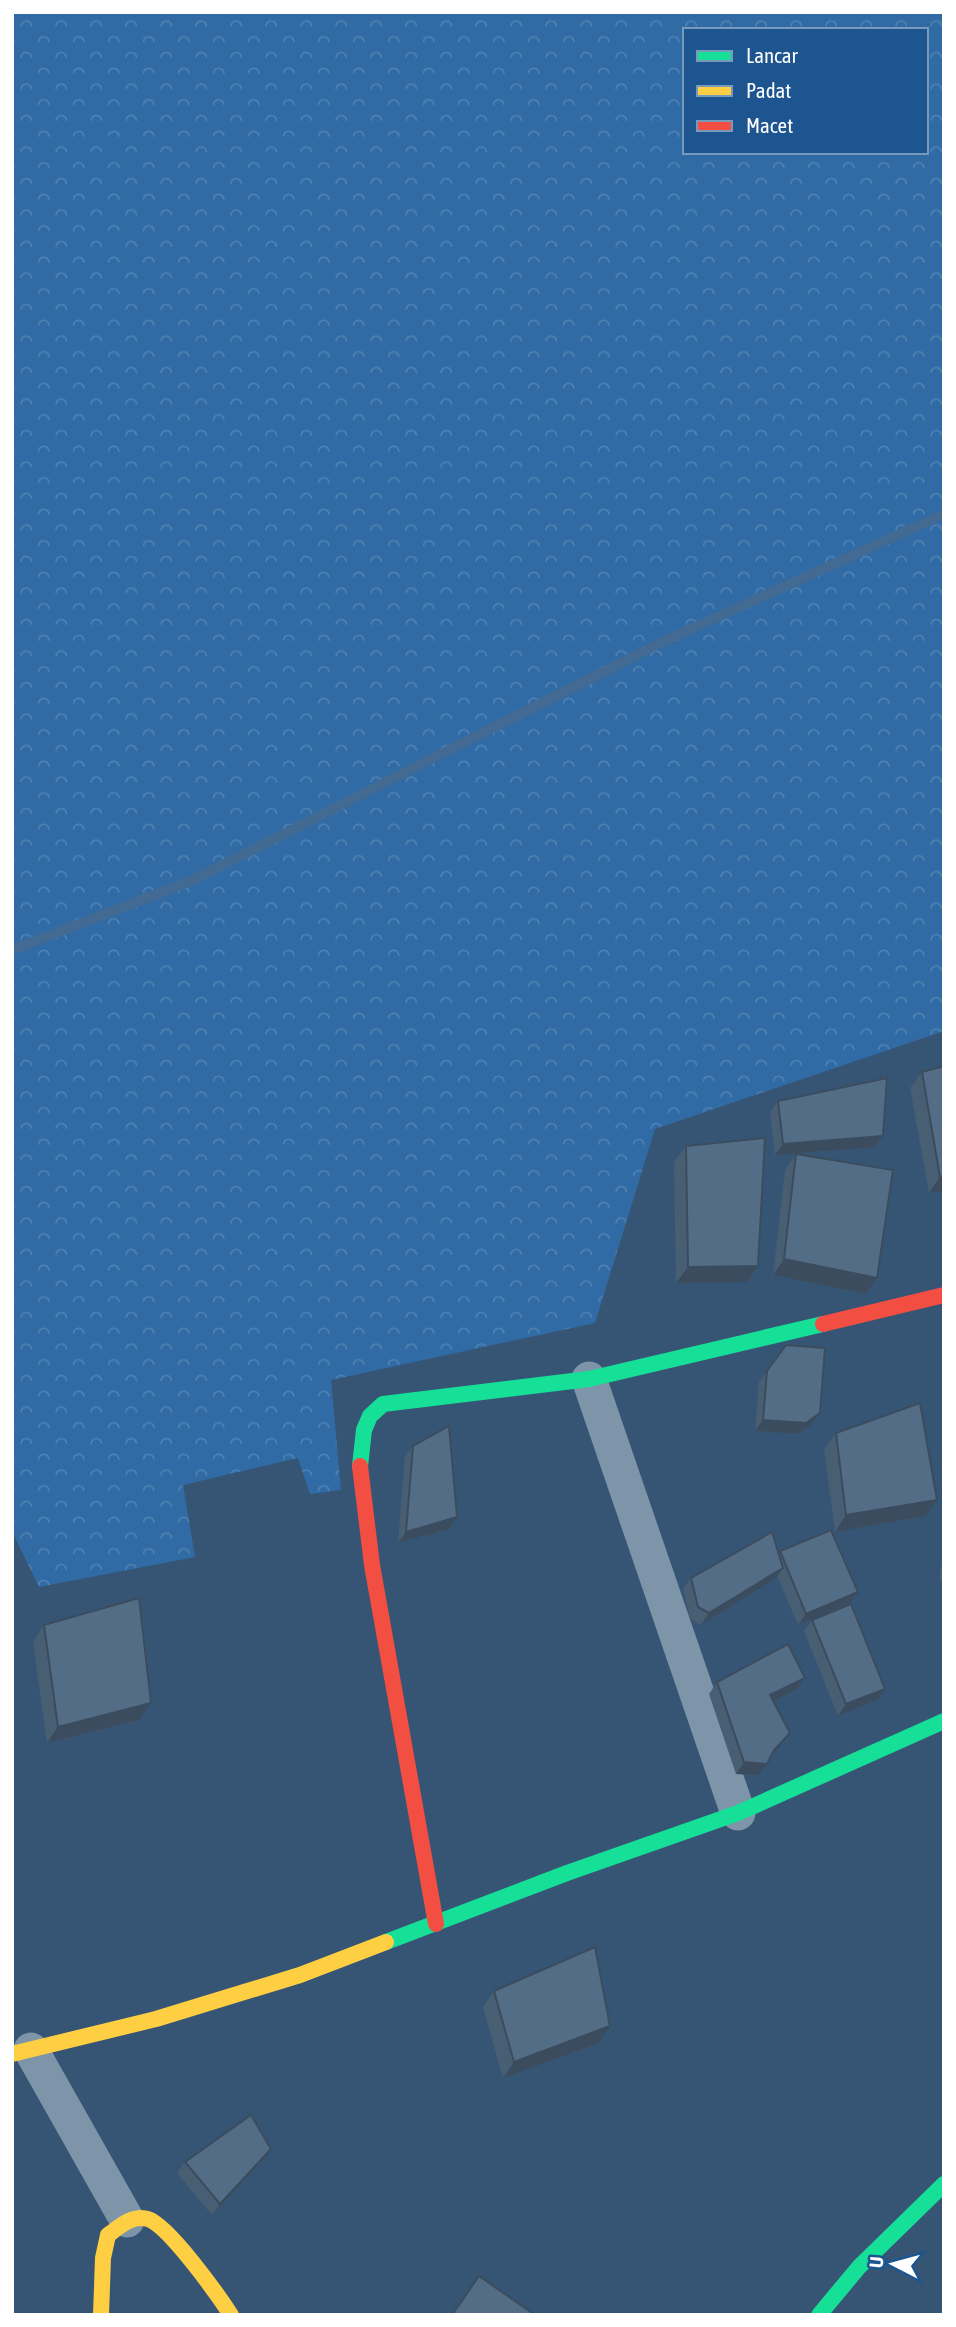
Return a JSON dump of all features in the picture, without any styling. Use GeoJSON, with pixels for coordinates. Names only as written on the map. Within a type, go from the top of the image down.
{"type":"FeatureCollection","features":[{"type":"Feature","properties":{"kind":"street"},"geometry":{"type":"LineString","coordinates":[[436,1924],[372,1565],[359,1460],[363,1430],[370,1416],[383,1404],[589,1379],[944,1295]]}},
{"type":"Feature","properties":{"kind":"street"},"geometry":{"type":"LineString","coordinates":[[589,1379],[738,1813]]}},
{"type":"Feature","properties":{"kind":"street"},"geometry":{"type":"LineString","coordinates":[[128,2220],[22,2052],[156,2019],[300,1975],[566,1874],[738,1813],[944,1721]]}},
{"type":"Feature","properties":{"kind":"street"},"geometry":{"type":"LineString","coordinates":[[818,2315],[859,2267],[944,2184]]}},
{"type":"Feature","properties":{"kind":"street"},"geometry":{"type":"LineString","coordinates":[[102,2315],[103,2258],[108,2235],[128,2220],[149,2219],[164,2229],[231,2315]]}},
{"type":"Feature","properties":{"kind":"green space"},"geometry":{"type":"Polygon","coordinates":[[[12,12],[944,12],[944,1031],[655,1129],[595,1323],[331,1380],[341,1490],[310,1494],[298,1458],[183,1485],[195,1557],[39,1587],[12,1531],[12,12]]]}},
{"type":"Feature","properties":{"kind":"building"},"geometry":{"type":"Polygon","coordinates":[[[944,1066],[944,1176],[940,1177],[922,1072],[944,1066]]]}},
{"type":"Feature","properties":{"kind":"building"},"geometry":{"type":"Polygon","coordinates":[[[887,1078],[883,1136],[783,1144],[778,1101],[887,1078]]]}},
{"type":"Feature","properties":{"kind":"building"},"geometry":{"type":"Polygon","coordinates":[[[765,1138],[758,1266],[688,1267],[686,1146],[765,1138]]]}},
{"type":"Feature","properties":{"kind":"building"},"geometry":{"type":"Polygon","coordinates":[[[796,1154],[893,1170],[877,1278],[784,1259],[796,1154]]]}},
{"type":"Feature","properties":{"kind":"building"},"geometry":{"type":"Polygon","coordinates":[[[786,1345],[825,1348],[820,1413],[806,1423],[763,1420],[767,1371],[786,1345]]]}},
{"type":"Feature","properties":{"kind":"building"},"geometry":{"type":"Polygon","coordinates":[[[920,1403],[937,1500],[846,1515],[836,1433],[920,1403]]]}},
{"type":"Feature","properties":{"kind":"building"},"geometry":{"type":"Polygon","coordinates":[[[449,1426],[457,1517],[406,1532],[413,1446],[449,1426]]]}},
{"type":"Feature","properties":{"kind":"building"},"geometry":{"type":"Polygon","coordinates":[[[831,1530],[858,1592],[806,1614],[780,1551],[831,1530]]]}},
{"type":"Feature","properties":{"kind":"building"},"geometry":{"type":"Polygon","coordinates":[[[772,1532],[783,1568],[709,1613],[698,1607],[691,1578],[772,1532]]]}},
{"type":"Feature","properties":{"kind":"building"},"geometry":{"type":"Polygon","coordinates":[[[139,1598],[151,1703],[58,1727],[44,1625],[139,1598]]]}},
{"type":"Feature","properties":{"kind":"building"},"geometry":{"type":"Polygon","coordinates":[[[851,1604],[885,1689],[846,1704],[812,1620],[851,1604]]]}},
{"type":"Feature","properties":{"kind":"building"},"geometry":{"type":"Polygon","coordinates":[[[788,1644],[805,1678],[770,1695],[790,1733],[774,1750],[767,1764],[744,1762],[717,1682],[788,1644]]]}},
{"type":"Feature","properties":{"kind":"building"},"geometry":{"type":"Polygon","coordinates":[[[595,1947],[610,2026],[514,2062],[494,1991],[595,1947]]]}},
{"type":"Feature","properties":{"kind":"building"},"geometry":{"type":"Polygon","coordinates":[[[251,2115],[271,2149],[220,2204],[185,2162],[251,2115]]]}},
{"type":"Feature","properties":{"kind":"building"},"geometry":{"type":"Polygon","coordinates":[[[479,2276],[535,2315],[452,2315],[479,2276]]]}},
{"type":"Feature","properties":{"kind":"waterway"},"geometry":{"type":"LineString","coordinates":[[12,950],[193,880],[660,643],[944,514]]}},
{"type":"Feature","properties":{"kind":"traffic: fast"},"geometry":{"type":"LineString","coordinates":[[360,1466],[364,1430],[370,1416],[383,1404],[589,1379],[823,1324]]}},
{"type":"Feature","properties":{"kind":"traffic: fast"},"geometry":{"type":"LineString","coordinates":[[386,1942],[567,1873],[738,1813],[944,1721]]}},
{"type":"Feature","properties":{"kind":"traffic: fast"},"geometry":{"type":"LineString","coordinates":[[819,2315],[859,2267],[944,2184]]}},
{"type":"Feature","properties":{"kind":"traffic: slow"},"geometry":{"type":"LineString","coordinates":[[12,2054],[156,2019],[300,1975],[386,1942]]}},
{"type":"Feature","properties":{"kind":"traffic: slow"},"geometry":{"type":"LineString","coordinates":[[101,2315],[103,2258],[108,2235],[137,2218],[148,2219],[168,2234],[205,2278],[231,2315]]}},
{"type":"Feature","properties":{"kind":"traffic: jam"},"geometry":{"type":"LineString","coordinates":[[823,1324],[944,1295]]}},
{"type":"Feature","properties":{"kind":"traffic: jam"},"geometry":{"type":"LineString","coordinates":[[360,1466],[372,1565],[436,1924]]}}]}
